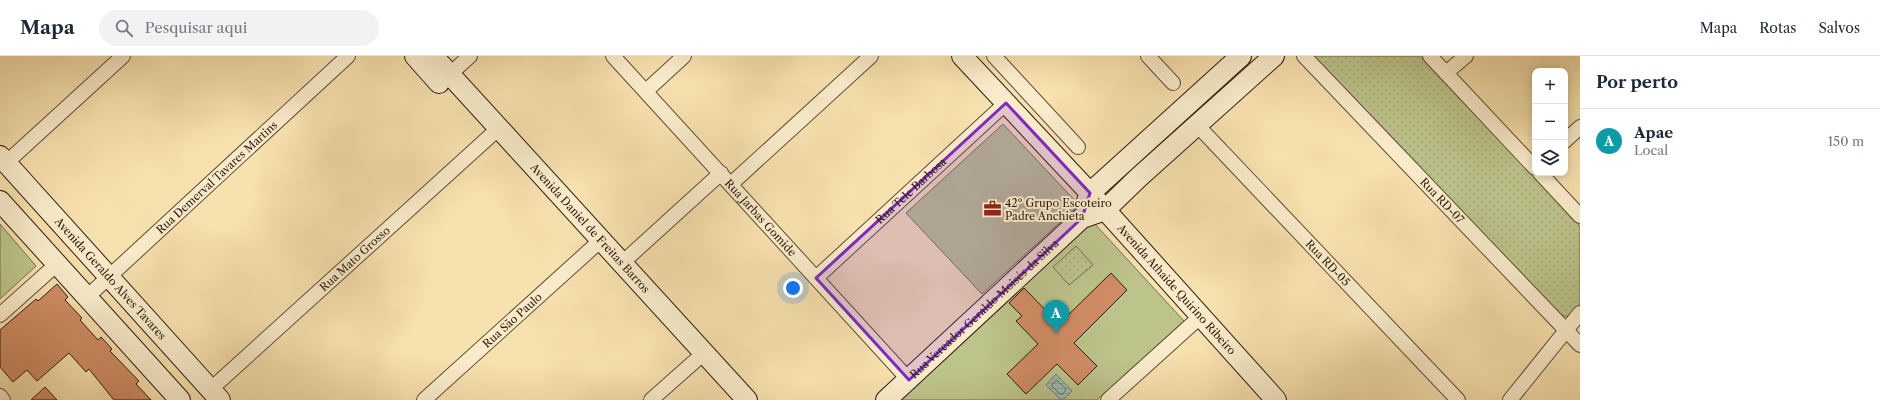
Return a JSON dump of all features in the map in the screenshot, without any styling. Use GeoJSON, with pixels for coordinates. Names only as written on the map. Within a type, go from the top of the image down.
{"type":"FeatureCollection","features":[{"type":"Feature","properties":{"kind":"street"},"geometry":{"type":"LineString","coordinates":[[3,160],[123,56]]}},
{"type":"Feature","properties":{"kind":"street","name":"Rua Demerval Tavares Martins"},"geometry":{"type":"LineString","coordinates":[[86,298],[348,56]]}},
{"type":"Feature","properties":{"kind":"street","name":"Avenida Daniel de Freitas Barros"},"geometry":{"type":"LineString","coordinates":[[414,56],[494,133],[699,357],[747,400]]}},
{"type":"Feature","properties":{"kind":"street","name":"Avenida Daniel de Freitas Barros"},"geometry":{"type":"LineString","coordinates":[[433,56],[450,74],[494,133]]}},
{"type":"Feature","properties":{"kind":"street"},"geometry":{"type":"LineString","coordinates":[[450,74],[470,56]]}},
{"type":"Feature","properties":{"kind":"street","name":"Rua Jarbas Gomide"},"geometry":{"type":"LineString","coordinates":[[613,56],[909,380]]}},
{"type":"Feature","properties":{"kind":"street"},"geometry":{"type":"LineString","coordinates":[[646,91],[684,56]]}},
{"type":"Feature","properties":{"kind":"street"},"geometry":{"type":"LineString","coordinates":[[731,184],[871,56]]}},
{"type":"Feature","properties":{"kind":"street","name":"Avenida Athaide Quirino Ribeiro"},"geometry":{"type":"LineString","coordinates":[[962,56],[1090,193],[1276,400]]}},
{"type":"Feature","properties":{"kind":"street"},"geometry":{"type":"LineString","coordinates":[[994,56],[1078,147]]}},
{"type":"Feature","properties":{"kind":"street"},"geometry":{"type":"LineString","coordinates":[[1148,56],[1173,83]]}},
{"type":"Feature","properties":{"kind":"street"},"geometry":{"type":"LineString","coordinates":[[1090,193],[1241,56]]}},
{"type":"Feature","properties":{"kind":"street"},"geometry":{"type":"LineString","coordinates":[[1105,210],[1127,188],[1274,56]]}},
{"type":"Feature","properties":{"kind":"street","name":"Rua RD-07"},"geometry":{"type":"LineString","coordinates":[[1304,56],[1580,345]]}},
{"type":"Feature","properties":{"kind":"street"},"geometry":{"type":"LineString","coordinates":[[1430,56],[1532,165]]}},
{"type":"Feature","properties":{"kind":"street"},"geometry":{"type":"LineString","coordinates":[[1446,73],[1466,56]]}},
{"type":"Feature","properties":{"kind":"street","name":"Rua Tele Barbosa"},"geometry":{"type":"LineString","coordinates":[[816,278],[1006,103]]}},
{"type":"Feature","properties":{"kind":"street","name":"Rua RD-05"},"geometry":{"type":"LineString","coordinates":[[1197,125],[1458,400]]}},
{"type":"Feature","properties":{"kind":"street"},"geometry":{"type":"LineString","coordinates":[[1566,140],[1580,127]]}},
{"type":"Feature","properties":{"kind":"street","name":"Rua Mato Grosso"},"geometry":{"type":"LineString","coordinates":[[216,395],[494,133]]}},
{"type":"Feature","properties":{"kind":"street","name":"Avenida Geraldo Alves Tavares"},"geometry":{"type":"LineString","coordinates":[[3,160],[216,395]]}},
{"type":"Feature","properties":{"kind":"street"},"geometry":{"type":"LineString","coordinates":[[622,262],[720,173]]}},
{"type":"Feature","properties":{"kind":"street"},"geometry":{"type":"LineString","coordinates":[[1112,174],[1127,188]]}},
{"type":"Feature","properties":{"kind":"street"},"geometry":{"type":"LineString","coordinates":[[1543,176],[1580,216]]}},
{"type":"Feature","properties":{"kind":"street","name":"Rua Vereador Geraldo Moisés da Silva"},"geometry":{"type":"LineString","coordinates":[[1082,218],[1090,193]]}},
{"type":"Feature","properties":{"kind":"street"},"geometry":{"type":"LineString","coordinates":[[0,201],[86,298],[180,400]]}},
{"type":"Feature","properties":{"kind":"street","name":"Rua Vereador Geraldo Moisés da Silva"},"geometry":{"type":"LineString","coordinates":[[886,400],[1082,218],[1105,210]]}},
{"type":"Feature","properties":{"kind":"street","name":"Avenida Daniel de Freitas Barros"},"geometry":{"type":"LineString","coordinates":[[596,244],[622,262],[699,357],[728,400]]}},
{"type":"Feature","properties":{"kind":"street","name":"Rua São Paulo"},"geometry":{"type":"LineString","coordinates":[[424,400],[596,244]]}},
{"type":"Feature","properties":{"kind":"street"},"geometry":{"type":"LineString","coordinates":[[0,315],[57,264]]}},
{"type":"Feature","properties":{"kind":"street"},"geometry":{"type":"LineString","coordinates":[[1510,400],[1580,313]]}},
{"type":"Feature","properties":{"kind":"street"},"geometry":{"type":"LineString","coordinates":[[1108,400],[1200,316]]}},
{"type":"Feature","properties":{"kind":"street"},"geometry":{"type":"LineString","coordinates":[[651,400],[699,357]]}},
{"type":"Feature","properties":{"kind":"street"},"geometry":{"type":"LineString","coordinates":[[0,396],[3,400]]}},
{"type":"Feature","properties":{"kind":"highlighted area"},"geometry":{"type":"Polygon","coordinates":[[[1006,103],[1090,193],[1082,218],[909,380],[816,278],[1006,103]]]}},
{"type":"Feature","properties":{"kind":"green space"},"geometry":{"type":"Polygon","coordinates":[[[1314,56],[1420,56],[1580,226],[1580,308],[1570,317],[1559,315],[1314,56]]]}},
{"type":"Feature","properties":{"kind":"green space","name":"42º Grupo Escoteiro Padre Anchieta"},"geometry":{"type":"Polygon","coordinates":[[[1003,124],[1079,205],[982,294],[906,213],[1003,124]]]}},
{"type":"Feature","properties":{"kind":"green space"},"geometry":{"type":"Polygon","coordinates":[[[1093,222],[1184,321],[1097,400],[896,400],[1093,222]]]}},
{"type":"Feature","properties":{"kind":"green space"},"geometry":{"type":"Polygon","coordinates":[[[0,224],[36,266],[0,299],[0,224]]]}},
{"type":"Feature","properties":{"kind":"green space"},"geometry":{"type":"Polygon","coordinates":[[[1076,246],[1093,265],[1069,285],[1053,267],[1076,246]]]}},
{"type":"Feature","properties":{"kind":"water"},"geometry":{"type":"Polygon","coordinates":[[[1056,374],[1072,391],[1063,400],[1061,400],[1046,385],[1056,374]]]}},
{"type":"Feature","properties":{"kind":"building"},"geometry":{"type":"Polygon","coordinates":[[[1111,273],[1127,290],[1074,343],[1097,366],[1078,385],[1057,364],[1026,394],[1007,374],[1038,344],[1016,321],[1022,316],[1009,303],[1024,288],[1059,324],[1111,273]]]}},
{"type":"Feature","properties":{"kind":"building"},"geometry":{"type":"Polygon","coordinates":[[[57,284],[68,297],[65,300],[82,318],[80,320],[98,340],[101,337],[112,349],[110,351],[139,381],[136,384],[151,400],[114,400],[89,369],[86,372],[69,353],[37,381],[27,370],[13,382],[0,367],[0,330],[36,299],[38,301],[57,284]]]}},
{"type":"Feature","properties":{"kind":"building"},"geometry":{"type":"Polygon","coordinates":[[[45,387],[57,400],[31,400],[45,387]]]}},
{"type":"Feature","properties":{"kind":"place","name":"42º Grupo Escoteiro Padre Anchieta"},"geometry":{"type":"Point","coordinates":[992,209]}},
{"type":"Feature","properties":{"kind":"place","name":"Apae"},"geometry":{"type":"Point","coordinates":[1056,333]}}]}
